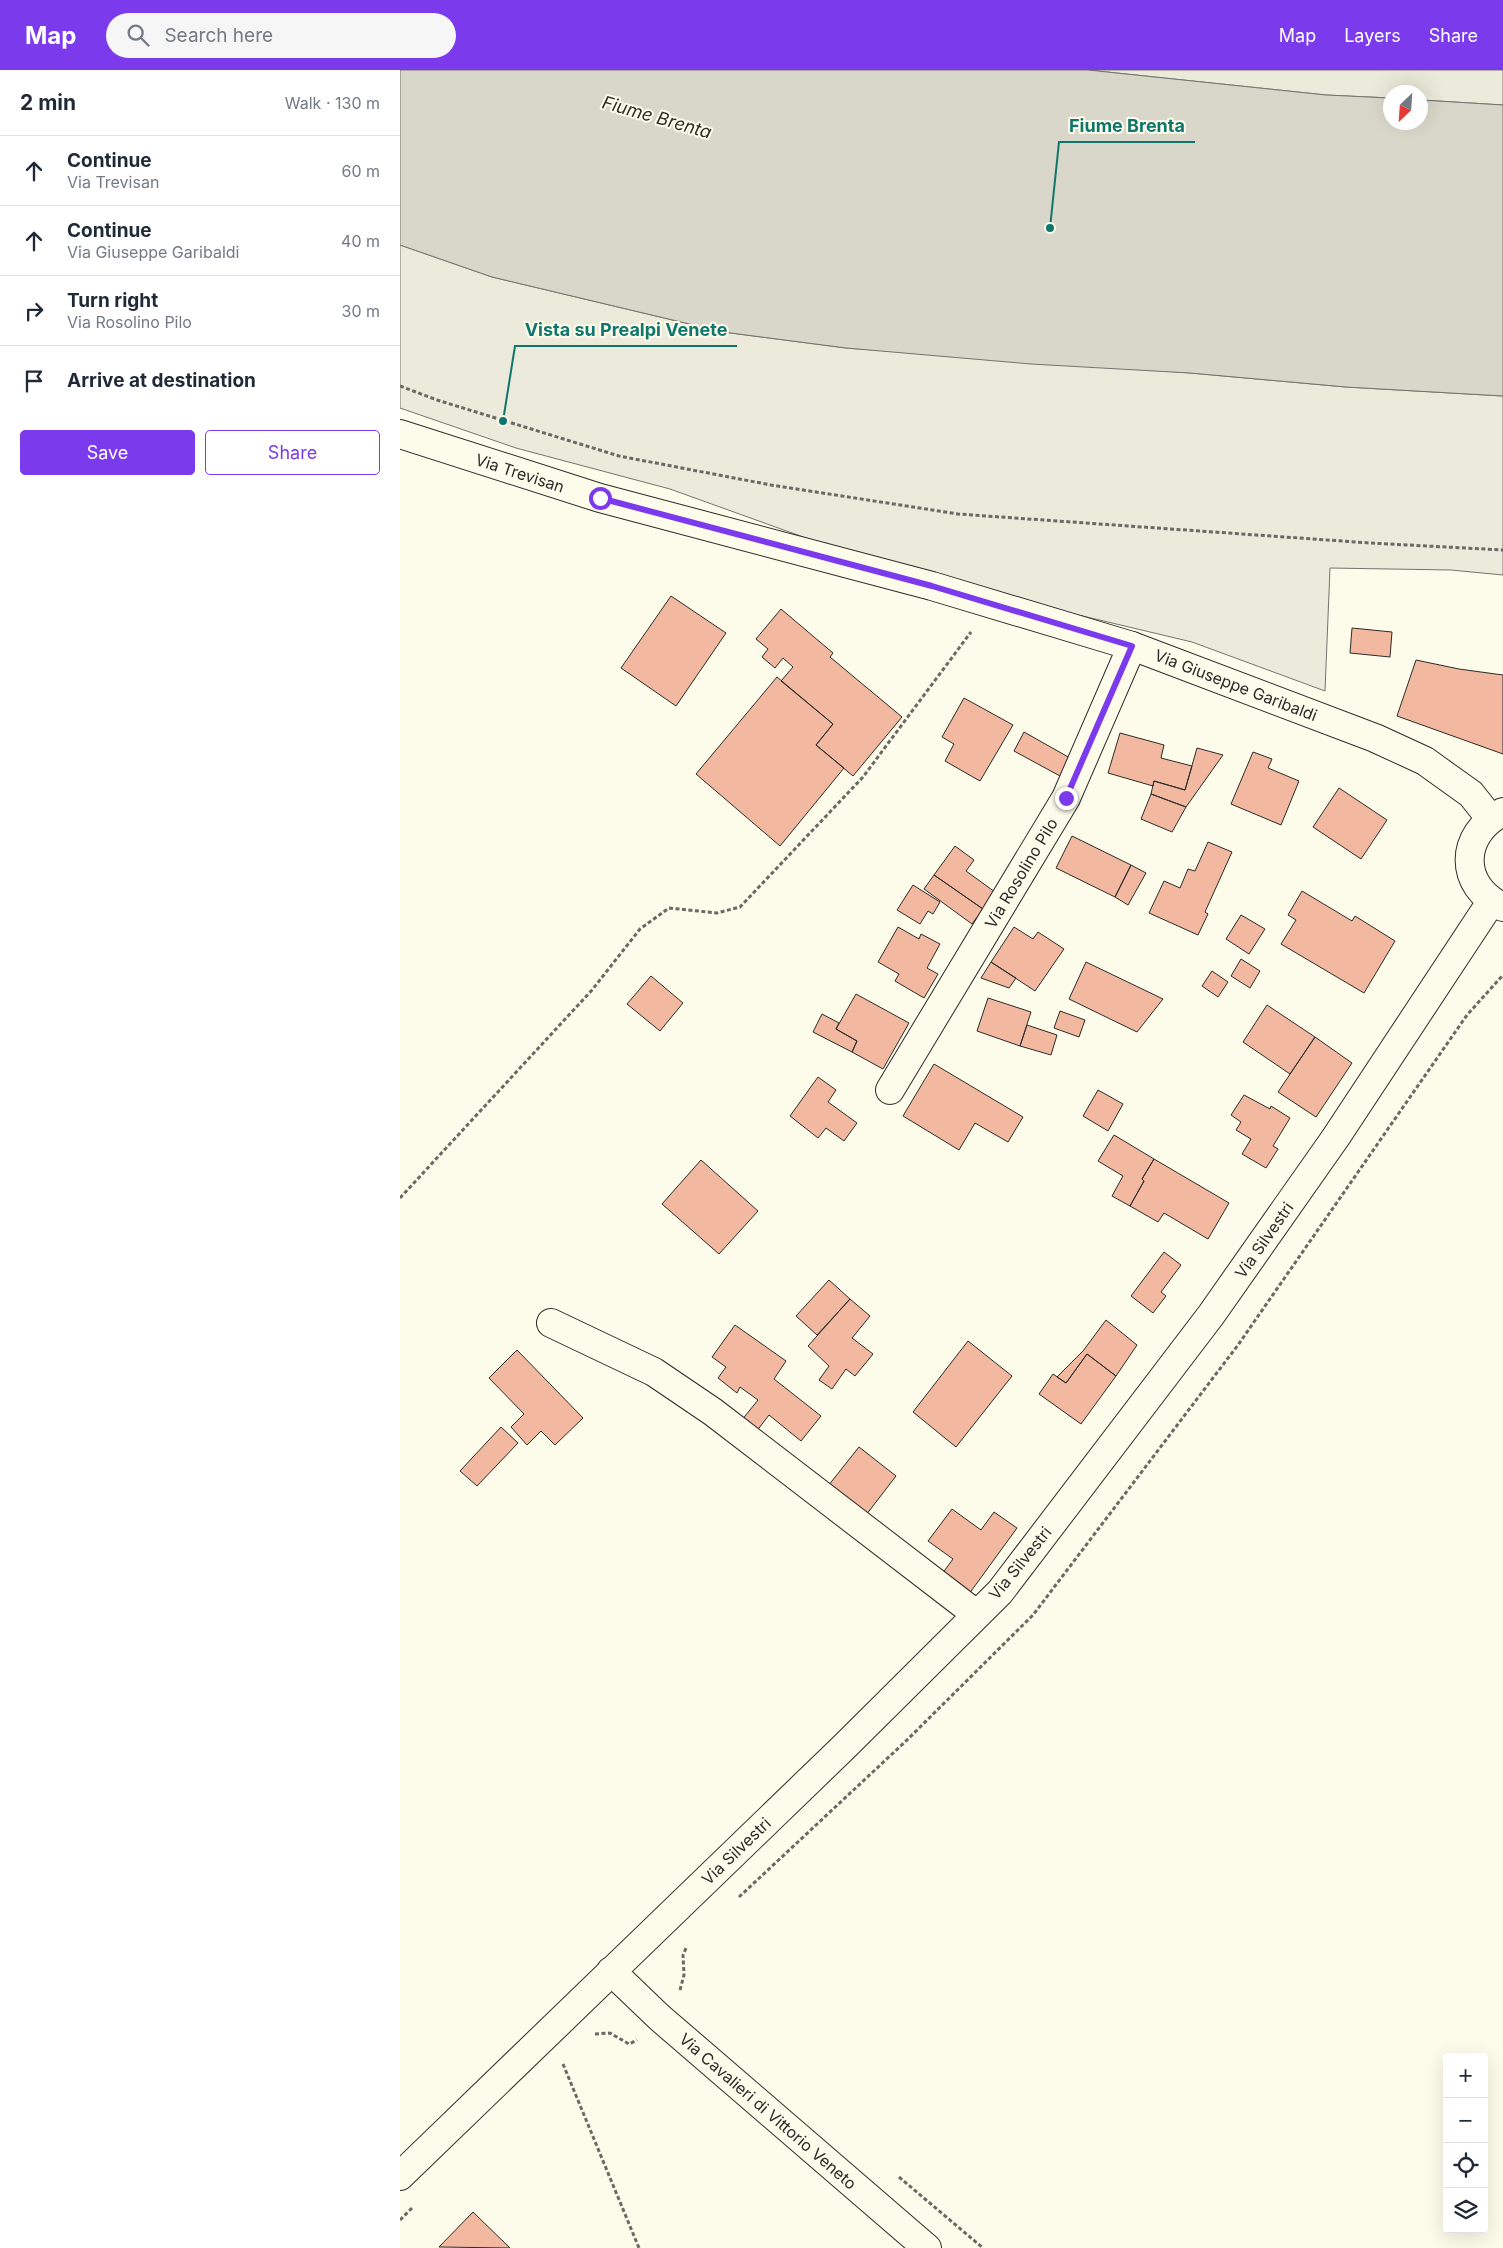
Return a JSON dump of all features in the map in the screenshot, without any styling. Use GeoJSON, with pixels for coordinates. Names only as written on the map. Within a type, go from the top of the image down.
{"type":"FeatureCollection","features":[{"type":"Feature","properties":{"kind":"street","name":"Via Trevisan"},"geometry":{"type":"LineString","coordinates":[[400,434],[600,498],[932,586]]}},
{"type":"Feature","properties":{"kind":"street","name":"Via Giuseppe Garibaldi"},"geometry":{"type":"LineString","coordinates":[[932,586],[1132,646],[1375,738],[1425,761],[1496,815],[1477,832],[1470,850],[1470,870],[1477,888],[1497,904]]}},
{"type":"Feature","properties":{"kind":"street","name":"Via Rosolino Pilo"},"geometry":{"type":"LineString","coordinates":[[890,1090],[1066,798],[1132,646]]}},
{"type":"Feature","properties":{"kind":"street","name":"Via Silvestri"},"geometry":{"type":"LineString","coordinates":[[400,2176],[846,1745],[1000,1592],[1211,1316],[1497,904]]}},
{"type":"Feature","properties":{"kind":"street"},"geometry":{"type":"LineString","coordinates":[[551,1323],[654,1372],[713,1412],[976,1614]]}},
{"type":"Feature","properties":{"kind":"street","name":"Via Cavalieri di Vittorio Veneto"},"geometry":{"type":"LineString","coordinates":[[612,1971],[659,2018],[927,2248]]}},
{"type":"Feature","properties":{"kind":"path"},"geometry":{"type":"LineString","coordinates":[[400,386],[437,400],[618,456],[770,486],[958,514],[1370,544],[1503,550]]}},
{"type":"Feature","properties":{"kind":"path"},"geometry":{"type":"LineString","coordinates":[[400,1198],[586,997],[640,929],[669,908],[717,913],[740,907],[863,776],[992,603]]}},
{"type":"Feature","properties":{"kind":"path"},"geometry":{"type":"LineString","coordinates":[[541,2039],[562,2060],[639,2248]]}},
{"type":"Feature","properties":{"kind":"shaded area"},"geometry":{"type":"Polygon","coordinates":[[[1088,70],[1503,70],[1503,105],[1428,100],[1428,85],[1383,85],[1383,98],[1326,95],[1088,70]]]}},
{"type":"Feature","properties":{"kind":"shaded area"},"geometry":{"type":"Polygon","coordinates":[[[400,245],[492,277],[723,332],[846,348],[1190,373],[1346,387],[1503,396],[1503,575],[1451,570],[1330,568],[1325,691],[1192,642],[906,574],[670,489],[516,448],[400,408],[400,245]]]}},
{"type":"Feature","properties":{"kind":"water"},"geometry":{"type":"Polygon","coordinates":[[[400,70],[1088,70],[1326,95],[1383,98],[1383,130],[1428,130],[1428,100],[1503,105],[1503,396],[1346,387],[1190,373],[1031,364],[846,348],[723,332],[492,277],[400,245],[400,70]]]}},
{"type":"Feature","properties":{"kind":"building"},"geometry":{"type":"Polygon","coordinates":[[[671,596],[726,633],[676,706],[621,668],[671,596]]]}},
{"type":"Feature","properties":{"kind":"building"},"geometry":{"type":"Polygon","coordinates":[[[781,609],[833,653],[830,657],[902,717],[853,776],[816,745],[833,724],[781,681],[793,667],[783,658],[775,668],[762,657],[768,649],[756,639],[781,609]]]}},
{"type":"Feature","properties":{"kind":"building"},"geometry":{"type":"Polygon","coordinates":[[[1352,628],[1392,632],[1390,657],[1350,653],[1352,628]]]}},
{"type":"Feature","properties":{"kind":"building"},"geometry":{"type":"Polygon","coordinates":[[[1416,660],[1459,669],[1503,675],[1503,754],[1397,716],[1416,660]]]}},
{"type":"Feature","properties":{"kind":"building"},"geometry":{"type":"Polygon","coordinates":[[[777,677],[833,724],[816,745],[844,768],[780,846],[696,774],[777,677]]]}},
{"type":"Feature","properties":{"kind":"building"},"geometry":{"type":"Polygon","coordinates":[[[964,698],[1013,725],[980,781],[945,761],[954,744],[942,737],[964,698]]]}},
{"type":"Feature","properties":{"kind":"building"},"geometry":{"type":"Polygon","coordinates":[[[1024,732],[1070,758],[1060,776],[1014,751],[1024,732]]]}},
{"type":"Feature","properties":{"kind":"building"},"geometry":{"type":"Polygon","coordinates":[[[1120,733],[1164,745],[1161,758],[1192,766],[1185,790],[1154,781],[1153,786],[1108,773],[1120,733]]]}},
{"type":"Feature","properties":{"kind":"building"},"geometry":{"type":"Polygon","coordinates":[[[1197,748],[1223,755],[1186,807],[1151,794],[1154,781],[1185,790],[1197,748]]]}},
{"type":"Feature","properties":{"kind":"building"},"geometry":{"type":"Polygon","coordinates":[[[1253,752],[1272,759],[1268,768],[1299,781],[1281,825],[1231,804],[1253,752]]]}},
{"type":"Feature","properties":{"kind":"building"},"geometry":{"type":"Polygon","coordinates":[[[1339,788],[1387,820],[1361,859],[1313,827],[1339,788]]]}},
{"type":"Feature","properties":{"kind":"building"},"geometry":{"type":"Polygon","coordinates":[[[1151,794],[1186,807],[1172,832],[1141,819],[1151,794]]]}},
{"type":"Feature","properties":{"kind":"building"},"geometry":{"type":"Polygon","coordinates":[[[1072,836],[1131,865],[1115,897],[1056,868],[1072,836]]]}},
{"type":"Feature","properties":{"kind":"building"},"geometry":{"type":"Polygon","coordinates":[[[1208,842],[1232,852],[1205,912],[1208,914],[1198,935],[1149,913],[1164,881],[1180,888],[1188,869],[1195,871],[1208,842]]]}},
{"type":"Feature","properties":{"kind":"building"},"geometry":{"type":"Polygon","coordinates":[[[955,846],[974,860],[966,871],[995,892],[983,909],[934,875],[955,846]]]}},
{"type":"Feature","properties":{"kind":"building"},"geometry":{"type":"Polygon","coordinates":[[[1131,865],[1146,873],[1128,905],[1115,897],[1131,865]]]}},
{"type":"Feature","properties":{"kind":"building"},"geometry":{"type":"Polygon","coordinates":[[[934,875],[983,909],[972,924],[924,889],[934,875]]]}},
{"type":"Feature","properties":{"kind":"building"},"geometry":{"type":"Polygon","coordinates":[[[913,885],[940,902],[933,914],[928,911],[920,924],[897,910],[913,885]]]}},
{"type":"Feature","properties":{"kind":"building"},"geometry":{"type":"Polygon","coordinates":[[[1302,891],[1352,921],[1355,916],[1395,941],[1364,993],[1281,944],[1296,920],[1288,915],[1302,891]]]}},
{"type":"Feature","properties":{"kind":"building"},"geometry":{"type":"Polygon","coordinates":[[[1241,915],[1265,929],[1249,954],[1226,939],[1241,915]]]}},
{"type":"Feature","properties":{"kind":"building"},"geometry":{"type":"Polygon","coordinates":[[[898,927],[919,939],[921,934],[940,944],[927,968],[938,974],[924,998],[895,981],[899,974],[878,962],[898,927]]]}},
{"type":"Feature","properties":{"kind":"building"},"geometry":{"type":"Polygon","coordinates":[[[1014,927],[1033,939],[1038,932],[1064,949],[1035,991],[991,962],[1014,927]]]}},
{"type":"Feature","properties":{"kind":"building"},"geometry":{"type":"Polygon","coordinates":[[[1241,959],[1260,971],[1250,988],[1231,976],[1241,959]]]}},
{"type":"Feature","properties":{"kind":"building"},"geometry":{"type":"Polygon","coordinates":[[[991,962],[1016,978],[1009,988],[981,978],[991,962]]]}},
{"type":"Feature","properties":{"kind":"building"},"geometry":{"type":"Polygon","coordinates":[[[1086,962],[1163,999],[1137,1032],[1069,999],[1086,962]]]}},
{"type":"Feature","properties":{"kind":"building"},"geometry":{"type":"Polygon","coordinates":[[[1212,971],[1228,982],[1218,997],[1202,986],[1212,971]]]}},
{"type":"Feature","properties":{"kind":"building"},"geometry":{"type":"Polygon","coordinates":[[[651,976],[683,1003],[660,1031],[627,1004],[651,976]]]}},
{"type":"Feature","properties":{"kind":"building"},"geometry":{"type":"Polygon","coordinates":[[[856,994],[909,1023],[883,1069],[852,1052],[857,1041],[836,1029],[856,994]]]}},
{"type":"Feature","properties":{"kind":"building"},"geometry":{"type":"Polygon","coordinates":[[[988,998],[1031,1012],[1020,1046],[977,1031],[988,998]]]}},
{"type":"Feature","properties":{"kind":"building"},"geometry":{"type":"Polygon","coordinates":[[[1267,1005],[1315,1037],[1290,1074],[1243,1042],[1267,1005]]]}},
{"type":"Feature","properties":{"kind":"building"},"geometry":{"type":"Polygon","coordinates":[[[1060,1011],[1085,1020],[1079,1037],[1054,1028],[1060,1011]]]}},
{"type":"Feature","properties":{"kind":"building"},"geometry":{"type":"Polygon","coordinates":[[[822,1014],[839,1023],[836,1029],[857,1041],[852,1052],[813,1032],[822,1014]]]}},
{"type":"Feature","properties":{"kind":"building"},"geometry":{"type":"Polygon","coordinates":[[[1027,1025],[1057,1035],[1051,1055],[1020,1046],[1027,1025]]]}},
{"type":"Feature","properties":{"kind":"building"},"geometry":{"type":"Polygon","coordinates":[[[1315,1037],[1352,1063],[1316,1117],[1278,1092],[1315,1037]]]}},
{"type":"Feature","properties":{"kind":"building"},"geometry":{"type":"Polygon","coordinates":[[[934,1064],[1023,1117],[1008,1142],[975,1123],[959,1150],[903,1116],[934,1064]]]}},
{"type":"Feature","properties":{"kind":"building"},"geometry":{"type":"Polygon","coordinates":[[[818,1077],[836,1090],[828,1102],[857,1123],[844,1141],[826,1128],[818,1138],[790,1116],[818,1077]]]}},
{"type":"Feature","properties":{"kind":"building"},"geometry":{"type":"Polygon","coordinates":[[[1098,1090],[1123,1104],[1108,1131],[1083,1116],[1098,1090]]]}},
{"type":"Feature","properties":{"kind":"building"},"geometry":{"type":"Polygon","coordinates":[[[1244,1095],[1270,1109],[1271,1106],[1290,1118],[1273,1146],[1278,1149],[1266,1168],[1242,1154],[1251,1139],[1236,1130],[1241,1122],[1231,1115],[1244,1095]]]}},
{"type":"Feature","properties":{"kind":"building"},"geometry":{"type":"Polygon","coordinates":[[[1114,1135],[1154,1159],[1142,1179],[1144,1181],[1130,1206],[1112,1196],[1123,1176],[1098,1161],[1114,1135]]]}},
{"type":"Feature","properties":{"kind":"building"},"geometry":{"type":"Polygon","coordinates":[[[1154,1159],[1229,1203],[1208,1239],[1164,1213],[1158,1222],[1130,1206],[1144,1181],[1142,1179],[1154,1159]]]}},
{"type":"Feature","properties":{"kind":"building"},"geometry":{"type":"Polygon","coordinates":[[[701,1160],[758,1211],[719,1254],[662,1204],[701,1160]]]}},
{"type":"Feature","properties":{"kind":"building"},"geometry":{"type":"Polygon","coordinates":[[[1164,1252],[1181,1265],[1161,1292],[1166,1296],[1153,1313],[1131,1296],[1164,1252]]]}},
{"type":"Feature","properties":{"kind":"building"},"geometry":{"type":"Polygon","coordinates":[[[829,1280],[850,1299],[817,1335],[796,1316],[829,1280]]]}},
{"type":"Feature","properties":{"kind":"building"},"geometry":{"type":"Polygon","coordinates":[[[850,1299],[870,1316],[852,1338],[873,1354],[855,1376],[846,1369],[832,1389],[819,1380],[829,1366],[808,1346],[850,1299]]]}},
{"type":"Feature","properties":{"kind":"building"},"geometry":{"type":"Polygon","coordinates":[[[1106,1320],[1137,1345],[1116,1376],[1087,1354],[1066,1383],[1057,1377],[1083,1351],[1106,1320]]]}},
{"type":"Feature","properties":{"kind":"building"},"geometry":{"type":"Polygon","coordinates":[[[735,1325],[786,1361],[774,1379],[821,1416],[801,1441],[769,1415],[756,1432],[741,1421],[758,1400],[740,1387],[737,1393],[718,1378],[726,1367],[712,1357],[735,1325]]]}},
{"type":"Feature","properties":{"kind":"building"},"geometry":{"type":"Polygon","coordinates":[[[968,1341],[1012,1376],[956,1447],[913,1412],[968,1341]]]}},
{"type":"Feature","properties":{"kind":"building"},"geometry":{"type":"Polygon","coordinates":[[[517,1350],[583,1418],[555,1445],[541,1431],[527,1445],[511,1427],[524,1414],[489,1378],[517,1350]]]}},
{"type":"Feature","properties":{"kind":"building"},"geometry":{"type":"Polygon","coordinates":[[[1087,1354],[1116,1376],[1081,1424],[1039,1394],[1053,1374],[1066,1383],[1087,1354]]]}},
{"type":"Feature","properties":{"kind":"building"},"geometry":{"type":"Polygon","coordinates":[[[501,1427],[518,1443],[477,1486],[460,1471],[501,1427]]]}},
{"type":"Feature","properties":{"kind":"building"},"geometry":{"type":"Polygon","coordinates":[[[859,1447],[896,1476],[866,1515],[828,1486],[859,1447]]]}},
{"type":"Feature","properties":{"kind":"building"},"geometry":{"type":"Polygon","coordinates":[[[952,1509],[981,1530],[994,1512],[1017,1528],[969,1594],[942,1574],[953,1559],[928,1541],[952,1509]]]}},
{"type":"Feature","properties":{"kind":"building"},"geometry":{"type":"Polygon","coordinates":[[[473,2212],[510,2248],[439,2247],[473,2212]]]}},
{"type":"Feature","properties":{"kind":"place","name":"Fiume Brenta"},"geometry":{"type":"Point","coordinates":[1050,228]}},
{"type":"Feature","properties":{"kind":"place","name":"Vista su Prealpi Venete"},"geometry":{"type":"Point","coordinates":[503,421]}},
{"type":"Feature","properties":{"kind":"route"},"geometry":{"type":"LineString","coordinates":[[600,498],[932,586],[1132,646],[1066,798]]}}]}
